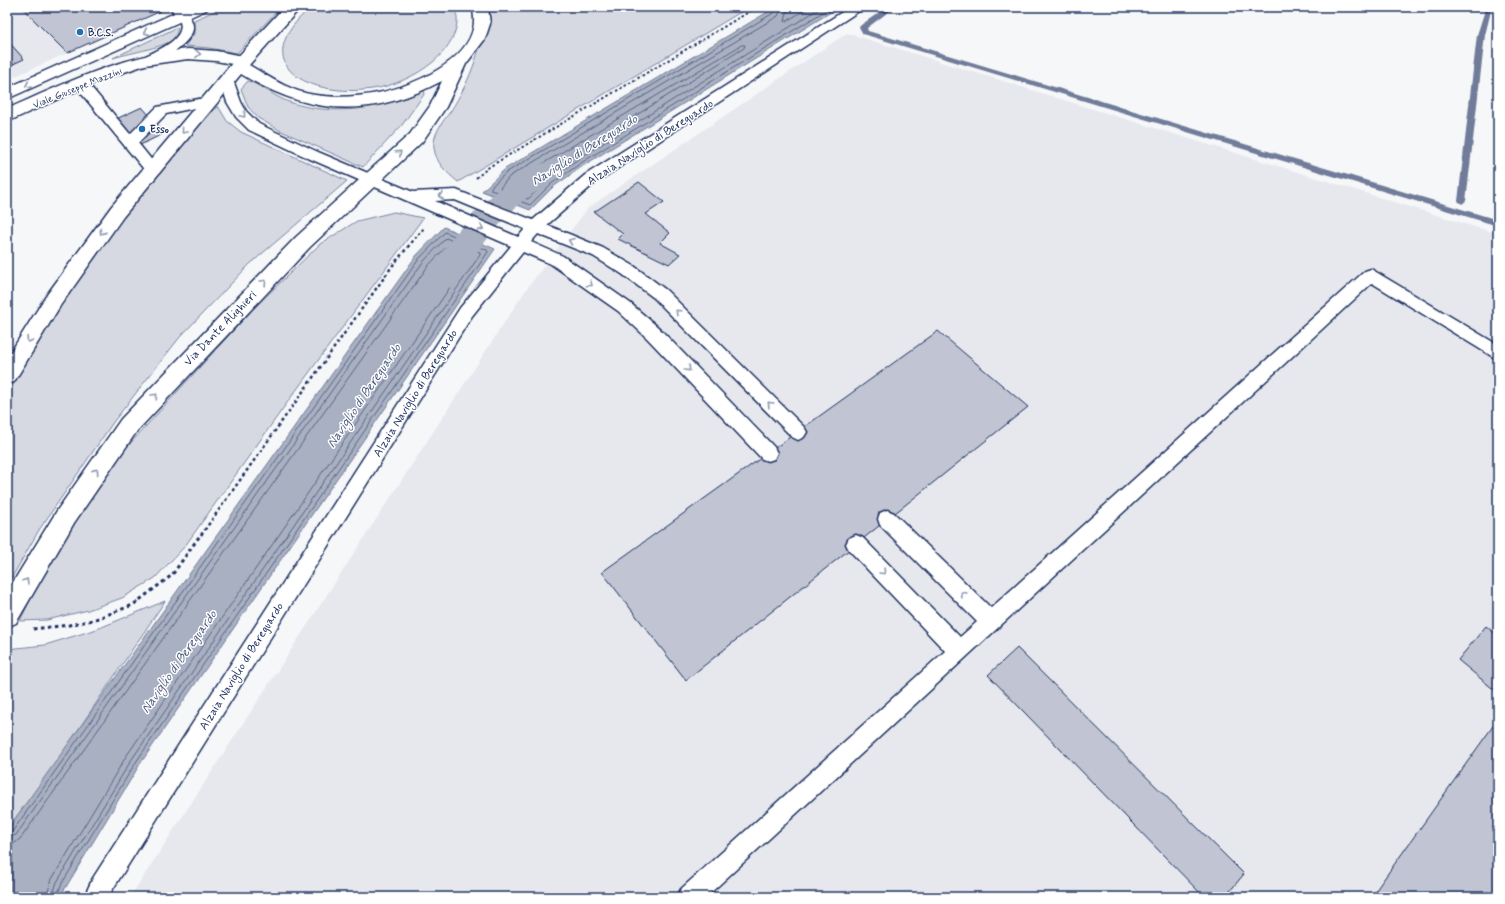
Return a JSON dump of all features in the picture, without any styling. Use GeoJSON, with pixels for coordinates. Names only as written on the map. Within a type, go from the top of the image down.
{"type":"FeatureCollection","features":[{"type":"Feature","properties":{"kind":"main road","name":"Viale Giuseppe Mazzini"},"geometry":{"type":"LineString","coordinates":[[7,94],[180,11],[201,7]]}},
{"type":"Feature","properties":{"kind":"main road"},"geometry":{"type":"LineString","coordinates":[[7,376],[53,302],[117,212],[152,168],[227,80],[270,30],[293,7]]}},
{"type":"Feature","properties":{"kind":"main road","name":"Viale Giuseppe Mazzini"},"geometry":{"type":"LineString","coordinates":[[7,116],[111,71],[146,61],[188,54],[206,54],[241,64],[291,94],[313,100],[337,102],[385,97],[406,91],[443,74],[458,64],[475,44],[480,35],[482,26],[480,7]]}},
{"type":"Feature","properties":{"kind":"main road","name":"Via Dante Alighieri"},"geometry":{"type":"LineString","coordinates":[[7,615],[66,516],[129,425],[303,242],[416,138],[438,107],[458,64]]}},
{"type":"Feature","properties":{"kind":"lane","name":"Alzaia Naviglio di Bereguardo"},"geometry":{"type":"LineString","coordinates":[[96,897],[101,886],[466,312],[513,242],[527,224],[590,179],[859,7]]}},
{"type":"Feature","properties":{"kind":"lane"},"geometry":{"type":"LineString","coordinates":[[146,61],[175,46],[186,31],[186,23],[180,11]]}},
{"type":"Feature","properties":{"kind":"lane"},"geometry":{"type":"LineString","coordinates":[[227,80],[234,102],[241,114],[254,127],[313,155],[454,217],[557,260],[624,307],[653,333],[768,453]]}},
{"type":"Feature","properties":{"kind":"lane"},"geometry":{"type":"LineString","coordinates":[[81,84],[152,168]]}},
{"type":"Feature","properties":{"kind":"lane"},"geometry":{"type":"LineString","coordinates":[[130,142],[162,110],[209,101]]}},
{"type":"Feature","properties":{"kind":"lane"},"geometry":{"type":"LineString","coordinates":[[411,197],[456,195],[471,200],[598,252],[628,270],[660,294],[798,432]]}},
{"type":"Feature","properties":{"kind":"lane"},"geometry":{"type":"LineString","coordinates":[[689,897],[1371,275],[1498,354]]}},
{"type":"Feature","properties":{"kind":"lane"},"geometry":{"type":"LineString","coordinates":[[887,519],[990,622]]}},
{"type":"Feature","properties":{"kind":"lane"},"geometry":{"type":"LineString","coordinates":[[856,544],[959,651]]}},
{"type":"Feature","properties":{"kind":"path"},"geometry":{"type":"LineString","coordinates":[[456,195],[490,168],[757,7]]}},
{"type":"Feature","properties":{"kind":"path"},"geometry":{"type":"LineString","coordinates":[[30,629],[64,627],[94,620],[128,608],[172,575],[393,265],[440,210]]}},
{"type":"Feature","properties":{"kind":"shaded area"},"geometry":{"type":"Polygon","coordinates":[[[7,7],[157,7],[161,11],[7,80],[7,7]]]}},
{"type":"Feature","properties":{"kind":"shaded area"},"geometry":{"type":"Polygon","coordinates":[[[224,7],[281,7],[237,53],[209,48],[185,46],[194,34],[194,20],[224,7]]]}},
{"type":"Feature","properties":{"kind":"shaded area"},"geometry":{"type":"Polygon","coordinates":[[[311,7],[454,7],[457,20],[452,39],[445,49],[433,62],[419,72],[404,80],[380,88],[349,90],[327,88],[308,83],[293,74],[284,61],[283,46],[292,28],[311,7]]]}},
{"type":"Feature","properties":{"kind":"shaded area"},"geometry":{"type":"Polygon","coordinates":[[[487,7],[658,7],[661,9],[665,7],[749,7],[458,182],[439,163],[435,153],[434,143],[436,133],[458,99],[475,62],[482,36],[487,7]]]}},
{"type":"Feature","properties":{"kind":"shaded area"},"geometry":{"type":"Polygon","coordinates":[[[178,27],[174,38],[167,43],[113,58],[178,27]]]}},
{"type":"Feature","properties":{"kind":"shaded area"},"geometry":{"type":"Polygon","coordinates":[[[847,33],[1498,234],[1498,897],[130,897],[525,291],[588,208],[847,33]]]}},
{"type":"Feature","properties":{"kind":"shaded area"},"geometry":{"type":"Polygon","coordinates":[[[248,81],[289,102],[306,107],[323,109],[358,109],[392,102],[424,91],[425,93],[402,125],[363,167],[279,130],[258,118],[248,107],[241,89],[248,81]]]}},
{"type":"Feature","properties":{"kind":"shaded area"},"geometry":{"type":"Polygon","coordinates":[[[218,106],[227,121],[241,132],[347,181],[250,264],[180,337],[114,421],[39,530],[7,586],[7,395],[70,289],[128,208],[189,136],[218,106]]]}},
{"type":"Feature","properties":{"kind":"shaded area"},"geometry":{"type":"Polygon","coordinates":[[[394,212],[423,218],[289,400],[185,546],[155,578],[122,598],[88,610],[47,620],[20,621],[50,559],[126,448],[252,310],[320,244],[357,221],[394,212]]]}},
{"type":"Feature","properties":{"kind":"shaded area"},"geometry":{"type":"Polygon","coordinates":[[[165,601],[55,764],[14,820],[7,833],[7,649],[45,645],[97,629],[165,601]]]}},
{"type":"Feature","properties":{"kind":"water"},"geometry":{"type":"Polygon","coordinates":[[[776,7],[839,7],[586,164],[553,187],[530,210],[482,191],[505,169],[776,7]]]}},
{"type":"Feature","properties":{"kind":"water","name":"Naviglio di Bereguardo"},"geometry":{"type":"Polygon","coordinates":[[[444,227],[495,249],[140,764],[60,897],[7,897],[7,833],[14,820],[416,256],[444,227]]]}},
{"type":"Feature","properties":{"kind":"building","name":"B.C.S."},"geometry":{"type":"Polygon","coordinates":[[[21,7],[158,7],[161,11],[67,53],[21,7]]]}},
{"type":"Feature","properties":{"kind":"building"},"geometry":{"type":"Polygon","coordinates":[[[7,40],[24,59],[7,67],[7,40]]]}},
{"type":"Feature","properties":{"kind":"building"},"geometry":{"type":"Polygon","coordinates":[[[142,107],[165,133],[136,147],[114,120],[142,107]]]}},
{"type":"Feature","properties":{"kind":"building"},"geometry":{"type":"Polygon","coordinates":[[[639,182],[664,202],[646,214],[670,233],[660,243],[680,254],[669,264],[618,239],[623,234],[594,212],[639,182]]]}},
{"type":"Feature","properties":{"kind":"building"},"geometry":{"type":"Polygon","coordinates":[[[938,331],[1028,407],[686,680],[602,572],[938,331]]]}},
{"type":"Feature","properties":{"kind":"building"},"geometry":{"type":"Polygon","coordinates":[[[1486,626],[1498,636],[1498,693],[1458,660],[1486,626]]]}},
{"type":"Feature","properties":{"kind":"building"},"geometry":{"type":"Polygon","coordinates":[[[1017,648],[1244,874],[1225,897],[1204,897],[988,675],[1017,648]]]}},
{"type":"Feature","properties":{"kind":"building"},"geometry":{"type":"Polygon","coordinates":[[[1498,719],[1498,897],[1371,897],[1498,719]]]}},
{"type":"Feature","properties":{"kind":"waterway"},"geometry":{"type":"LineString","coordinates":[[892,7],[863,27],[865,32],[1498,223]]}},
{"type":"Feature","properties":{"kind":"waterway"},"geometry":{"type":"LineString","coordinates":[[1462,201],[1481,35],[1489,7]]}},
{"type":"Feature","properties":{"kind":"waterway","name":"Naviglio di Bereguardo"},"geometry":{"type":"LineString","coordinates":[[442,278],[462,247],[511,194],[547,172]]}},
{"type":"Feature","properties":{"kind":"place","name":"B.C.S."},"geometry":{"type":"Point","coordinates":[80,32]}},
{"type":"Feature","properties":{"kind":"place","name":"Esso"},"geometry":{"type":"Point","coordinates":[142,129]}}]}
